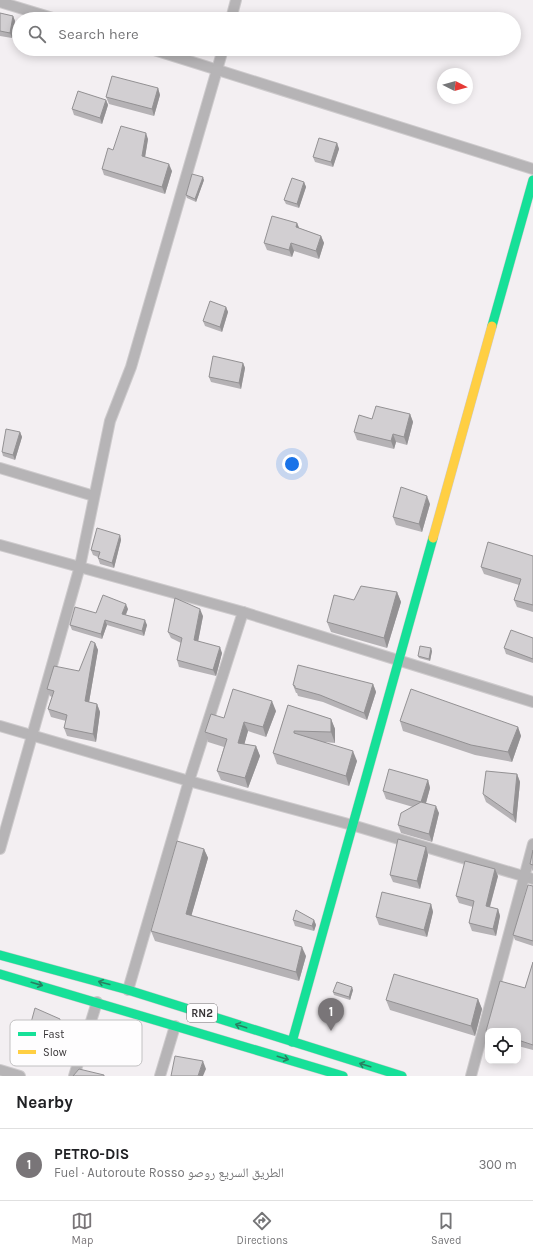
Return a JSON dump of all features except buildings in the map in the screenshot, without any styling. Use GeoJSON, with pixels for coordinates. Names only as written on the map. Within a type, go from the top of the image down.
{"type":"FeatureCollection","features":[{"type":"Feature","properties":{"kind":"main road"},"geometry":{"type":"LineString","coordinates":[[292,1042],[533,180]]}},
{"type":"Feature","properties":{"kind":"main road","name":"RN2"},"geometry":{"type":"LineString","coordinates":[[0,955],[128,990],[402,1076]]}},
{"type":"Feature","properties":{"kind":"main road","name":"RN2"},"geometry":{"type":"LineString","coordinates":[[0,974],[343,1076]]}},
{"type":"Feature","properties":{"kind":"street"},"geometry":{"type":"LineString","coordinates":[[233,12],[236,0]]}},
{"type":"Feature","properties":{"kind":"street"},"geometry":{"type":"LineString","coordinates":[[0,2],[33,12]]}},
{"type":"Feature","properties":{"kind":"street"},"geometry":{"type":"LineString","coordinates":[[173,56],[533,169]]}},
{"type":"Feature","properties":{"kind":"street"},"geometry":{"type":"LineString","coordinates":[[0,850],[80,566],[110,421],[131,367],[221,56]]}},
{"type":"Feature","properties":{"kind":"street"},"geometry":{"type":"LineString","coordinates":[[0,468],[94,496]]}},
{"type":"Feature","properties":{"kind":"street"},"geometry":{"type":"LineString","coordinates":[[0,545],[243,612],[533,702]]}},
{"type":"Feature","properties":{"kind":"street"},"geometry":{"type":"LineString","coordinates":[[128,990],[189,781],[243,612]]}},
{"type":"Feature","properties":{"kind":"street"},"geometry":{"type":"LineString","coordinates":[[0,726],[32,734],[189,781],[352,825],[529,878]]}},
{"type":"Feature","properties":{"kind":"street"},"geometry":{"type":"LineString","coordinates":[[471,1076],[529,878],[533,844]]}},
{"type":"Feature","properties":{"kind":"street"},"geometry":{"type":"LineString","coordinates":[[91,1020],[97,1002]]}},
{"type":"Feature","properties":{"kind":"street"},"geometry":{"type":"LineString","coordinates":[[160,1076],[175,1026]]}},
{"type":"Feature","properties":{"kind":"street"},"geometry":{"type":"LineString","coordinates":[[74,1076],[77,1066]]}},
{"type":"Feature","properties":{"kind":"street"},"geometry":{"type":"LineString","coordinates":[[0,1070],[20,1076]]}},
{"type":"Feature","properties":{"kind":"traffic: fast"},"geometry":{"type":"LineString","coordinates":[[492,326],[533,180]]}},
{"type":"Feature","properties":{"kind":"traffic: fast"},"geometry":{"type":"LineString","coordinates":[[292,1042],[433,538]]}},
{"type":"Feature","properties":{"kind":"traffic: fast"},"geometry":{"type":"LineString","coordinates":[[0,955],[128,990],[402,1076]]}},
{"type":"Feature","properties":{"kind":"traffic: fast"},"geometry":{"type":"LineString","coordinates":[[0,974],[343,1076]]}},
{"type":"Feature","properties":{"kind":"traffic: slow"},"geometry":{"type":"LineString","coordinates":[[433,538],[492,326]]}},
{"type":"Feature","properties":{"kind":"place","name":"PETRO-DIS"},"geometry":{"type":"Point","coordinates":[331,1031]}}]}
